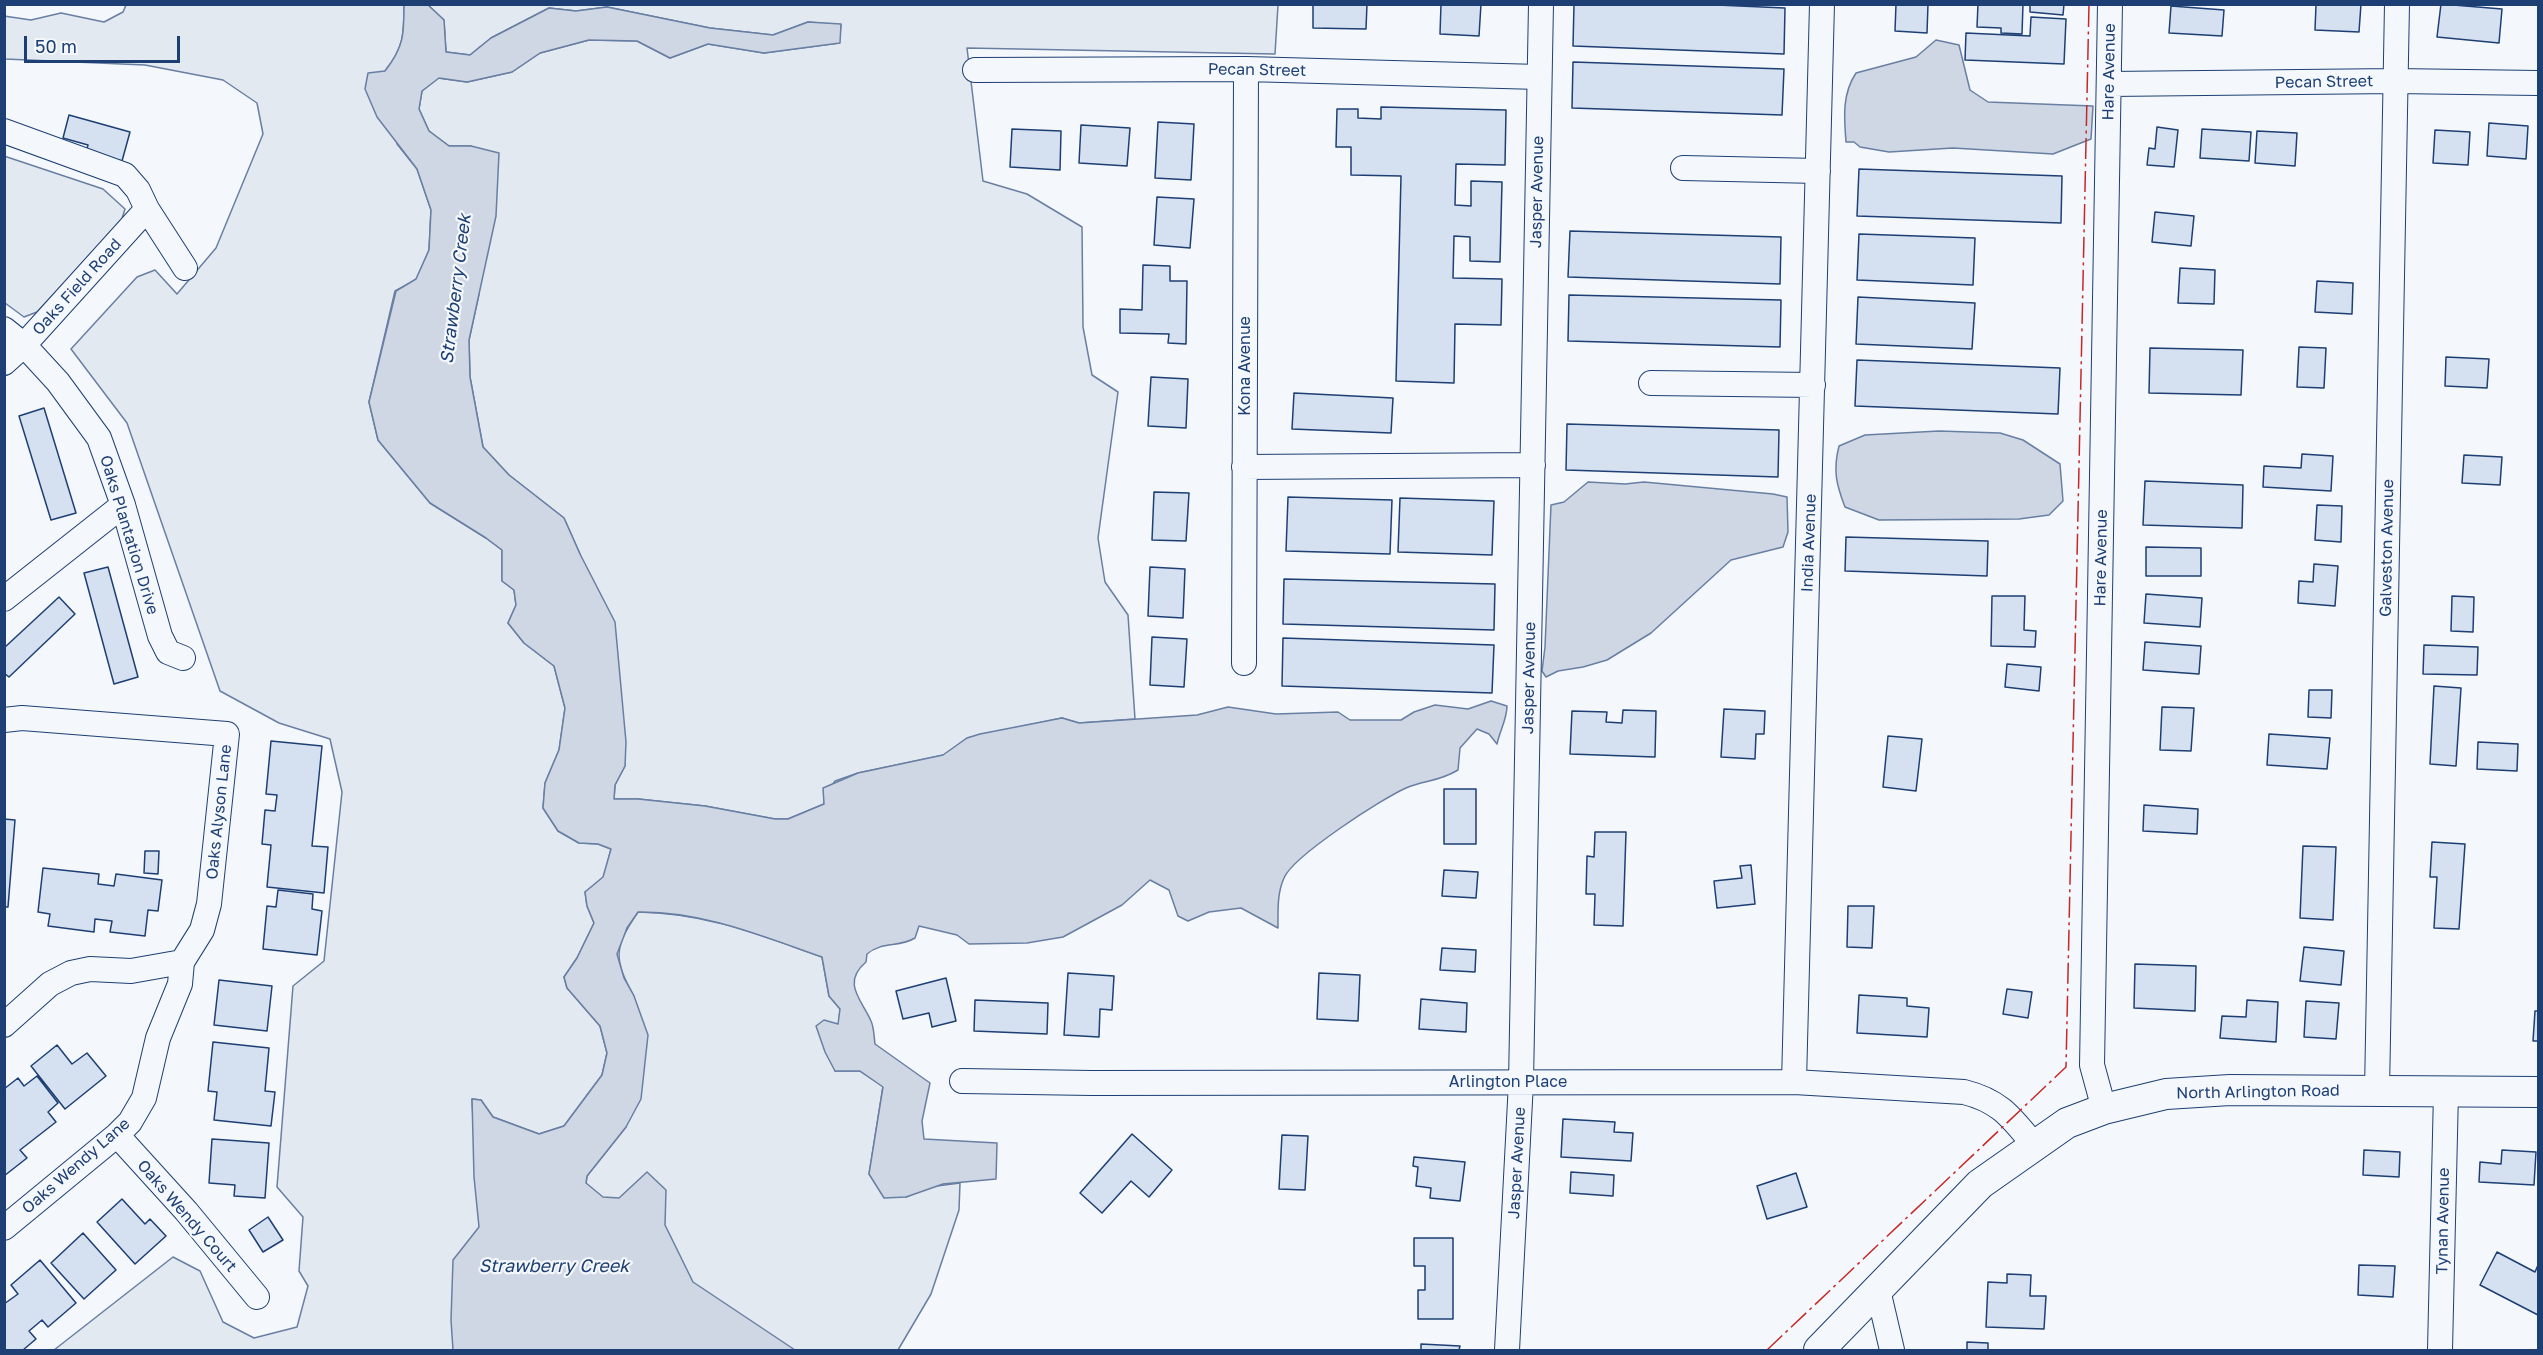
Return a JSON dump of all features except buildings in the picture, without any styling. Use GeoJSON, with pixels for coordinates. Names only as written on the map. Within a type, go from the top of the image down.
{"type":"FeatureCollection","features":[{"type":"Feature","properties":{"kind":"main road","name":"North Arlington Road"},"geometry":{"type":"LineString","coordinates":[[1819,1350],[1980,1184],[2067,1123],[2104,1109],[2166,1094],[2203,1091],[2538,1092]]}},
{"type":"Feature","properties":{"kind":"street","name":"Jasper Avenue"},"geometry":{"type":"LineString","coordinates":[[1507,1350],[1521,1082],[1541,4]]}},
{"type":"Feature","properties":{"kind":"street","name":"India Avenue"},"geometry":{"type":"LineString","coordinates":[[1794,1082],[1822,4]]}},
{"type":"Feature","properties":{"kind":"street","name":"Hare Avenue"},"geometry":{"type":"LineString","coordinates":[[2104,1109],[2092,1065],[2110,4]]}},
{"type":"Feature","properties":{"kind":"street","name":"Galveston Avenue"},"geometry":{"type":"LineString","coordinates":[[2377,1091],[2397,4]]}},
{"type":"Feature","properties":{"kind":"street","name":"Pecan Street"},"geometry":{"type":"LineString","coordinates":[[975,70],[1246,69],[1539,77]]}},
{"type":"Feature","properties":{"kind":"street","name":"Kona Avenue"},"geometry":{"type":"LineString","coordinates":[[1244,663],[1246,69]]}},
{"type":"Feature","properties":{"kind":"street","name":"Pecan Street"},"geometry":{"type":"LineString","coordinates":[[2109,84],[2395,81],[2538,83]]}},
{"type":"Feature","properties":{"kind":"street"},"geometry":{"type":"LineString","coordinates":[[4,131],[124,176],[138,190],[147,209],[185,268]]}},
{"type":"Feature","properties":{"kind":"street"},"geometry":{"type":"LineString","coordinates":[[1683,168],[1818,171]]}},
{"type":"Feature","properties":{"kind":"street","name":"Oaks Field Road"},"geometry":{"type":"LineString","coordinates":[[4,363],[24,345],[147,209]]}},
{"type":"Feature","properties":{"kind":"street","name":"Oaks Plantation Drive"},"geometry":{"type":"LineString","coordinates":[[4,328],[24,345],[58,382],[99,438],[123,505],[160,636],[168,652],[183,658]]}},
{"type":"Feature","properties":{"kind":"street"},"geometry":{"type":"LineString","coordinates":[[1652,383],[1813,386]]}},
{"type":"Feature","properties":{"kind":"street"},"geometry":{"type":"LineString","coordinates":[[1244,467],[1533,465]]}},
{"type":"Feature","properties":{"kind":"street"},"geometry":{"type":"LineString","coordinates":[[4,599],[123,505]]}},
{"type":"Feature","properties":{"kind":"street","name":"Oaks Alyson Lane"},"geometry":{"type":"LineString","coordinates":[[4,720],[22,718],[227,734],[209,904],[202,930],[182,962]]}},
{"type":"Feature","properties":{"kind":"street"},"geometry":{"type":"LineString","coordinates":[[4,1025],[50,984],[71,974],[90,969],[131,971],[182,962]]}},
{"type":"Feature","properties":{"kind":"street","name":"Oaks Wendy Lane"},"geometry":{"type":"LineString","coordinates":[[4,1228],[130,1122],[144,1098],[158,1038],[180,984],[182,962]]}},
{"type":"Feature","properties":{"kind":"street","name":"Arlington Place"},"geometry":{"type":"LineString","coordinates":[[962,1081],[1092,1083],[1794,1082],[1964,1092],[1999,1106],[2034,1145]]}},
{"type":"Feature","properties":{"kind":"street","name":"Tynan Avenue"},"geometry":{"type":"LineString","coordinates":[[2440,1350],[2446,1092]]}},
{"type":"Feature","properties":{"kind":"street","name":"Oaks Wendy Court"},"geometry":{"type":"LineString","coordinates":[[117,1135],[186,1211],[256,1297]]}},
{"type":"Feature","properties":{"kind":"street"},"geometry":{"type":"LineString","coordinates":[[1878,1290],[1892,1350]]}},
{"type":"Feature","properties":{"kind":"shaded area"},"geometry":{"type":"Polygon","coordinates":[[[126,5],[404,5],[402,40],[396,55],[385,71],[397,144],[417,169],[431,210],[429,250],[416,280],[395,291],[369,402],[378,440],[430,503],[502,550],[502,581],[514,590],[516,605],[508,623],[524,643],[554,666],[565,708],[559,750],[545,783],[543,808],[558,831],[579,843],[598,844],[611,849],[604,877],[585,892],[587,906],[594,923],[577,958],[564,977],[567,988],[600,1026],[607,1053],[602,1075],[564,1126],[539,1134],[493,1117],[481,1100],[472,1099],[473,1119],[620,1350],[54,1350],[173,1257],[200,1271],[223,1322],[254,1338],[297,1327],[308,1286],[299,1271],[303,1217],[277,1187],[293,986],[324,961],[342,792],[330,739],[279,723],[220,691],[127,423],[71,349],[137,277],[155,270],[177,294],[216,248],[263,134],[257,103],[223,80],[145,65],[5,59],[4,16],[31,20],[61,13],[104,22],[123,12],[126,5]]]}},
{"type":"Feature","properties":{"kind":"shaded area"},"geometry":{"type":"Polygon","coordinates":[[[428,5],[1278,5],[1275,54],[967,48],[983,181],[1027,194],[1082,227],[1083,327],[1092,375],[1118,392],[1098,538],[1105,582],[1128,615],[1135,719],[1079,723],[1062,718],[967,738],[944,755],[858,773],[835,781],[825,795],[824,804],[788,819],[775,819],[705,806],[638,799],[614,799],[615,785],[625,766],[580,554],[564,518],[509,475],[483,447],[470,377],[469,340],[479,294],[471,146],[449,146],[429,131],[419,109],[422,91],[438,78],[467,82],[512,72],[540,53],[589,40],[637,41],[670,58],[708,44],[764,53],[839,43],[841,25],[808,22],[773,35],[710,28],[607,7],[576,11],[549,8],[491,38],[470,55],[446,52],[444,20],[428,5]]]}},
{"type":"Feature","properties":{"kind":"shaded area"},"geometry":{"type":"Polygon","coordinates":[[[4,156],[103,189],[125,209],[121,222],[37,312],[24,317],[5,303],[4,156]]]}},
{"type":"Feature","properties":{"kind":"shaded area"},"geometry":{"type":"Polygon","coordinates":[[[638,912],[687,916],[710,921],[754,933],[822,957],[829,996],[840,1009],[835,1071],[860,1071],[883,1086],[869,1174],[906,1197],[929,1187],[960,1183],[959,1210],[931,1294],[898,1350],[670,1350],[586,1184],[587,1176],[626,1127],[634,996],[622,972],[619,953],[624,935],[638,912]]]}},
{"type":"Feature","properties":{"kind":"water","name":"Strawberry Creek"},"geometry":{"type":"Polygon","coordinates":[[[404,5],[428,5],[444,20],[446,52],[470,55],[491,38],[549,8],[576,11],[607,7],[710,28],[773,35],[808,22],[841,24],[840,43],[764,53],[708,44],[670,58],[637,41],[589,40],[540,53],[512,72],[467,82],[439,78],[422,91],[419,109],[429,131],[449,146],[471,146],[499,153],[496,216],[469,340],[470,377],[483,447],[509,475],[564,518],[615,622],[626,742],[625,766],[615,785],[614,799],[638,799],[705,806],[775,819],[788,819],[824,804],[823,788],[858,773],[943,755],[967,738],[980,734],[1062,718],[1079,723],[1197,715],[1228,707],[1276,714],[1338,712],[1350,720],[1401,720],[1414,712],[1435,705],[1468,709],[1491,701],[1507,706],[1497,744],[1489,734],[1477,729],[1460,748],[1458,770],[1444,777],[1406,788],[1378,803],[1320,842],[1291,868],[1280,890],[1278,928],[1241,908],[1209,912],[1188,921],[1178,916],[1169,890],[1150,880],[1122,905],[1063,937],[1027,943],[969,944],[957,935],[919,926],[915,938],[903,943],[879,947],[867,954],[866,962],[855,977],[854,984],[872,1023],[875,1044],[930,1083],[922,1121],[924,1139],[997,1143],[996,1179],[943,1184],[906,1197],[884,1198],[869,1174],[883,1087],[860,1071],[835,1071],[825,1052],[816,1026],[824,1020],[838,1024],[840,1009],[829,996],[822,957],[755,933],[709,920],[638,912],[627,928],[617,954],[624,978],[634,996],[648,1035],[641,1099],[626,1127],[587,1176],[586,1183],[603,1197],[619,1198],[647,1172],[666,1190],[665,1225],[693,1282],[795,1350],[453,1350],[451,1320],[453,1260],[479,1227],[474,1177],[472,1099],[481,1100],[493,1117],[539,1134],[564,1126],[602,1075],[607,1053],[600,1026],[567,988],[564,977],[577,958],[594,923],[587,906],[585,892],[603,877],[611,849],[598,844],[579,843],[558,831],[543,808],[545,783],[559,750],[565,708],[554,666],[524,643],[508,623],[516,605],[514,590],[502,581],[502,550],[430,503],[378,440],[369,402],[396,291],[416,279],[429,250],[431,210],[417,169],[377,117],[365,89],[368,73],[385,71],[396,55],[402,40],[404,5]]]}},
{"type":"Feature","properties":{"kind":"water"},"geometry":{"type":"Polygon","coordinates":[[[1936,40],[1959,45],[1970,90],[1988,102],[2093,106],[2091,139],[2053,154],[1953,148],[1889,152],[1860,147],[1854,142],[1846,142],[1846,97],[1856,73],[1916,57],[1936,40]]]}},
{"type":"Feature","properties":{"kind":"water"},"geometry":{"type":"Polygon","coordinates":[[[1939,431],[2000,433],[2023,440],[2060,464],[2063,501],[2049,515],[2019,519],[1879,520],[1845,507],[1836,477],[1839,446],[1865,435],[1939,431]]]}},
{"type":"Feature","properties":{"kind":"water"},"geometry":{"type":"Polygon","coordinates":[[[1588,482],[1625,484],[1644,482],[1787,497],[1788,532],[1783,547],[1731,560],[1651,633],[1607,660],[1558,671],[1546,677],[1542,671],[1551,505],[1564,502],[1588,482]]]}},
{"type":"Feature","properties":{"kind":"power"},"geometry":{"type":"LineString","coordinates":[[1767,1350],[2066,1067],[2089,4]]}}]}
